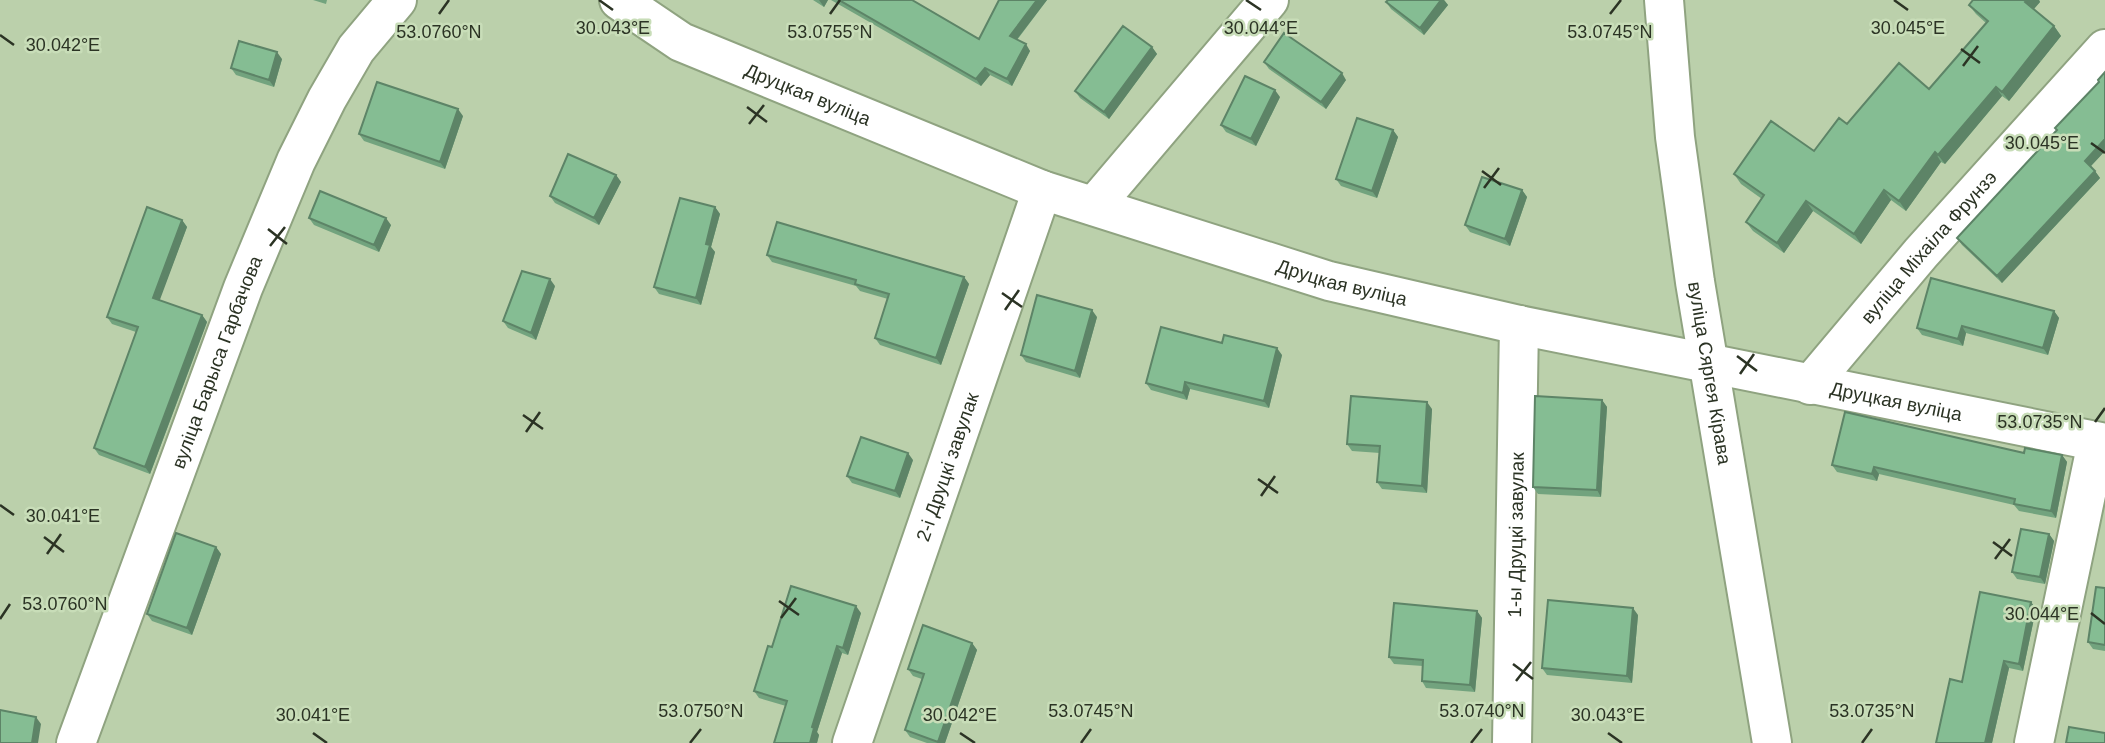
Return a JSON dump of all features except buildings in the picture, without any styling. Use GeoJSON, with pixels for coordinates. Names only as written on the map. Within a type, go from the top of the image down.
{"type":"FeatureCollection","features":[{"type":"Feature","properties":{"kind":"street","name":"вуліца Барыса Гарбачова"},"geometry":{"type":"LineString","coordinates":[[76,743],[243,288],[296,161],[356,49],[397,0]]}},
{"type":"Feature","properties":{"kind":"street","name":"Друцкая вуліца"},"geometry":{"type":"LineString","coordinates":[[619,0],[681,42],[1042,190],[1329,281],[1520,325],[2101,443]]}},
{"type":"Feature","properties":{"kind":"street"},"geometry":{"type":"LineString","coordinates":[[1094,206],[1269,0]]}},
{"type":"Feature","properties":{"kind":"street","name":"вуліца Сяргея Кірава"},"geometry":{"type":"LineString","coordinates":[[1664,0],[1675,136],[1708,364],[1772,743]]}},
{"type":"Feature","properties":{"kind":"street","name":"вуліца Міхаіла Фрунзэ"},"geometry":{"type":"LineString","coordinates":[[1810,385],[1921,253],[2105,49]]}},
{"type":"Feature","properties":{"kind":"street","name":"2-і Друцкі завулак"},"geometry":{"type":"LineString","coordinates":[[852,743],[1042,190]]}},
{"type":"Feature","properties":{"kind":"street","name":"1-ы Друцкі завулак"},"geometry":{"type":"LineString","coordinates":[[1512,743],[1520,325]]}},
{"type":"Feature","properties":{"kind":"street"},"geometry":{"type":"LineString","coordinates":[[2034,743],[2101,443]]}}]}
